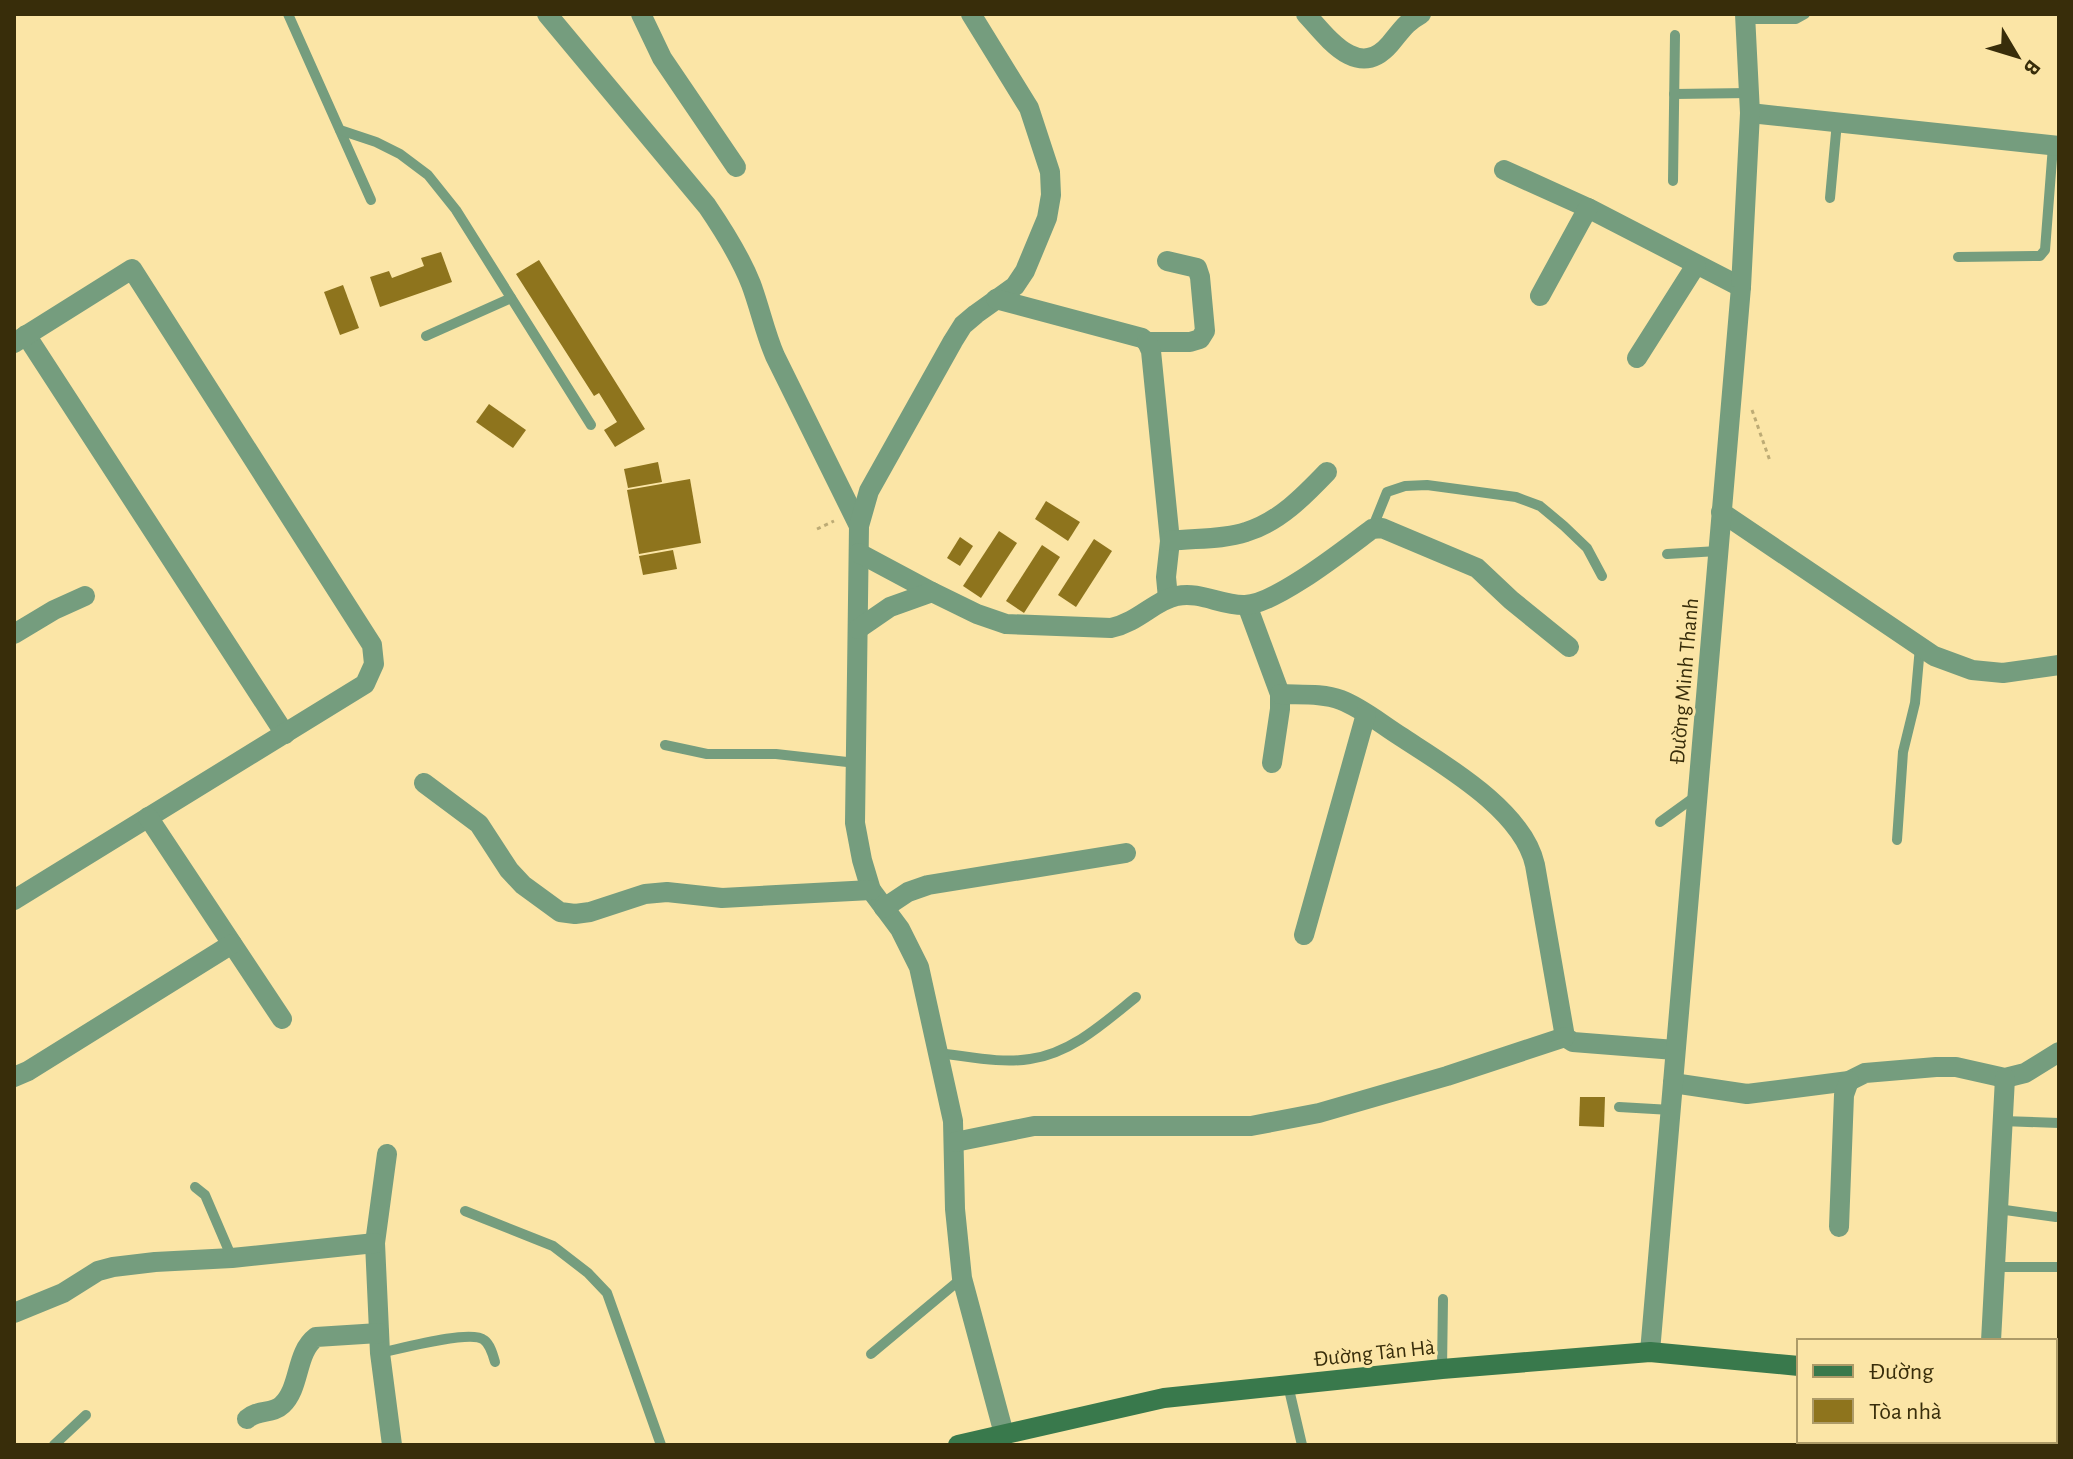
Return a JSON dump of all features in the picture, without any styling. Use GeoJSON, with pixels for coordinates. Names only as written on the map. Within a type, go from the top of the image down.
{"type":"FeatureCollection","features":[{"type":"Feature","properties":{"kind":"main road","name":"Đường Tân Hà"},"geometry":{"type":"LineString","coordinates":[[958,1445],[1164,1398],[1442,1369],[1650,1352],[1797,1366]]}},
{"type":"Feature","properties":{"kind":"street"},"geometry":{"type":"LineString","coordinates":[[547,14],[707,206],[723,230],[751,285],[763,328],[775,356],[859,526]]}},
{"type":"Feature","properties":{"kind":"street"},"geometry":{"type":"LineString","coordinates":[[641,14],[662,58],[736,167]]}},
{"type":"Feature","properties":{"kind":"street"},"geometry":{"type":"LineString","coordinates":[[971,14],[1029,108],[1050,172],[1051,195],[1047,218],[1025,271],[1015,286],[963,325],[869,491],[859,526],[855,823],[871,890],[911,948],[919,967],[955,1142],[955,1209],[962,1278],[1004,1434]]}},
{"type":"Feature","properties":{"kind":"street"},"geometry":{"type":"LineString","coordinates":[[1306,14],[1337,48],[1364,59],[1378,55],[1390,45],[1406,23],[1421,14]]}},
{"type":"Feature","properties":{"kind":"street","name":"Đường Minh Thanh"},"geometry":{"type":"LineString","coordinates":[[1650,1352],[1741,287],[1750,103],[1745,17]]}},
{"type":"Feature","properties":{"kind":"street"},"geometry":{"type":"LineString","coordinates":[[1750,103],[1837,122],[2056,146]]}},
{"type":"Feature","properties":{"kind":"street"},"geometry":{"type":"LineString","coordinates":[[1504,170],[1588,208],[1741,287]]}},
{"type":"Feature","properties":{"kind":"street"},"geometry":{"type":"LineString","coordinates":[[1540,296],[1588,208]]}},
{"type":"Feature","properties":{"kind":"street"},"geometry":{"type":"LineString","coordinates":[[1147,342],[1190,342],[1200,339],[1205,331],[1197,268],[1167,261]]}},
{"type":"Feature","properties":{"kind":"street"},"geometry":{"type":"LineString","coordinates":[[1637,358],[1696,265]]}},
{"type":"Feature","properties":{"kind":"street"},"geometry":{"type":"LineString","coordinates":[[14,900],[285,734],[365,684],[374,664],[372,645],[132,269],[20,339],[285,734]]}},
{"type":"Feature","properties":{"kind":"street"},"geometry":{"type":"LineString","coordinates":[[996,299],[1142,338],[1147,342],[1151,351],[1170,541],[1166,577],[1168,598]]}},
{"type":"Feature","properties":{"kind":"street"},"geometry":{"type":"LineString","coordinates":[[1170,541],[1226,536],[1255,529],[1285,512],[1327,472]]}},
{"type":"Feature","properties":{"kind":"street"},"geometry":{"type":"LineString","coordinates":[[1721,512],[1934,656],[1972,670],[2003,673],[2059,665]]}},
{"type":"Feature","properties":{"kind":"street"},"geometry":{"type":"LineString","coordinates":[[859,553],[977,614],[1006,624],[1111,628],[1128,624],[1168,598],[1190,594],[1247,605],[1261,601],[1314,572],[1372,529],[1382,528],[1477,568],[1569,647]]}},
{"type":"Feature","properties":{"kind":"street"},"geometry":{"type":"LineString","coordinates":[[858,629],[890,607],[932,592]]}},
{"type":"Feature","properties":{"kind":"street"},"geometry":{"type":"LineString","coordinates":[[14,634],[85,596]]}},
{"type":"Feature","properties":{"kind":"street"},"geometry":{"type":"LineString","coordinates":[[1247,605],[1280,694],[1272,763]]}},
{"type":"Feature","properties":{"kind":"street"},"geometry":{"type":"LineString","coordinates":[[1280,694],[1329,697],[1353,706],[1470,782],[1524,837],[1532,849],[1565,1037],[1573,1042],[1675,1050]]}},
{"type":"Feature","properties":{"kind":"street"},"geometry":{"type":"LineString","coordinates":[[1304,935],[1366,714]]}},
{"type":"Feature","properties":{"kind":"street"},"geometry":{"type":"LineString","coordinates":[[424,783],[479,824],[509,870],[523,885],[560,912],[590,912],[645,894],[667,892],[722,898],[871,890]]}},
{"type":"Feature","properties":{"kind":"street"},"geometry":{"type":"LineString","coordinates":[[148,817],[282,1019]]}},
{"type":"Feature","properties":{"kind":"street"},"geometry":{"type":"LineString","coordinates":[[884,908],[908,892],[928,885],[1126,853]]}},
{"type":"Feature","properties":{"kind":"street"},"geometry":{"type":"LineString","coordinates":[[14,1077],[232,944]]}},
{"type":"Feature","properties":{"kind":"street"},"geometry":{"type":"LineString","coordinates":[[955,1142],[1034,1126],[1262,1124],[1319,1113],[1447,1076],[1565,1037]]}},
{"type":"Feature","properties":{"kind":"street"},"geometry":{"type":"LineString","coordinates":[[1673,1083],[1747,1094],[1849,1081],[1865,1073],[1936,1067],[1956,1067],[2005,1078],[2025,1073],[2059,1052]]}},
{"type":"Feature","properties":{"kind":"street"},"geometry":{"type":"LineString","coordinates":[[1991,1339],[2005,1078]]}},
{"type":"Feature","properties":{"kind":"street"},"geometry":{"type":"LineString","coordinates":[[1839,1227],[1844,1095],[1849,1081]]}},
{"type":"Feature","properties":{"kind":"street"},"geometry":{"type":"LineString","coordinates":[[387,1154],[375,1243],[380,1343],[392,1445]]}},
{"type":"Feature","properties":{"kind":"street"},"geometry":{"type":"LineString","coordinates":[[14,1313],[63,1293],[98,1271],[155,1262],[232,1258],[375,1243]]}},
{"type":"Feature","properties":{"kind":"street"},"geometry":{"type":"LineString","coordinates":[[247,1419],[254,1413],[277,1408],[284,1403],[307,1346],[316,1337],[380,1343]]}},
{"type":"Feature","properties":{"kind":"lane"},"geometry":{"type":"LineString","coordinates":[[288,14],[371,200]]}},
{"type":"Feature","properties":{"kind":"lane"},"geometry":{"type":"LineString","coordinates":[[1745,17],[1796,19],[1805,14]]}},
{"type":"Feature","properties":{"kind":"lane"},"geometry":{"type":"LineString","coordinates":[[1673,181],[1675,35]]}},
{"type":"Feature","properties":{"kind":"lane"},"geometry":{"type":"LineString","coordinates":[[1674,94],[1750,103]]}},
{"type":"Feature","properties":{"kind":"lane"},"geometry":{"type":"LineString","coordinates":[[1830,198],[1837,122]]}},
{"type":"Feature","properties":{"kind":"lane"},"geometry":{"type":"LineString","coordinates":[[340,130],[400,154],[428,175],[456,210],[591,425]]}},
{"type":"Feature","properties":{"kind":"lane"},"geometry":{"type":"LineString","coordinates":[[1958,257],[2040,256],[2045,250],[2056,146]]}},
{"type":"Feature","properties":{"kind":"lane"},"geometry":{"type":"LineString","coordinates":[[426,336],[511,298]]}},
{"type":"Feature","properties":{"kind":"lane"},"geometry":{"type":"LineString","coordinates":[[1372,529],[1387,492],[1405,486],[1427,485],[1516,497],[1540,506],[1564,526],[1587,548],[1602,576]]}},
{"type":"Feature","properties":{"kind":"lane"},"geometry":{"type":"LineString","coordinates":[[1667,554],[1718,551]]}},
{"type":"Feature","properties":{"kind":"lane"},"geometry":{"type":"LineString","coordinates":[[1897,840],[1903,752],[1915,703],[1920,647]]}},
{"type":"Feature","properties":{"kind":"lane"},"geometry":{"type":"LineString","coordinates":[[665,745],[707,754],[776,754],[856,763]]}},
{"type":"Feature","properties":{"kind":"lane"},"geometry":{"type":"LineString","coordinates":[[1660,822],[1697,795]]}},
{"type":"Feature","properties":{"kind":"lane"},"geometry":{"type":"LineString","coordinates":[[938,1053],[1028,1060],[1050,1055],[1090,1032],[1136,997]]}},
{"type":"Feature","properties":{"kind":"lane"},"geometry":{"type":"LineString","coordinates":[[1619,1107],[1671,1110]]}},
{"type":"Feature","properties":{"kind":"lane"},"geometry":{"type":"LineString","coordinates":[[2002,1121],[2059,1123]]}},
{"type":"Feature","properties":{"kind":"lane"},"geometry":{"type":"LineString","coordinates":[[195,1187],[205,1195],[232,1258]]}},
{"type":"Feature","properties":{"kind":"lane"},"geometry":{"type":"LineString","coordinates":[[1998,1209],[2056,1217]]}},
{"type":"Feature","properties":{"kind":"lane"},"geometry":{"type":"LineString","coordinates":[[465,1211],[553,1246],[588,1273],[607,1293],[661,1445]]}},
{"type":"Feature","properties":{"kind":"lane"},"geometry":{"type":"LineString","coordinates":[[1994,1267],[2059,1267]]}},
{"type":"Feature","properties":{"kind":"lane"},"geometry":{"type":"LineString","coordinates":[[871,1354],[962,1278]]}},
{"type":"Feature","properties":{"kind":"lane"},"geometry":{"type":"LineString","coordinates":[[1442,1369],[1443,1299]]}},
{"type":"Feature","properties":{"kind":"lane"},"geometry":{"type":"LineString","coordinates":[[380,1343],[475,1335],[486,1341],[495,1362]]}},
{"type":"Feature","properties":{"kind":"lane"},"geometry":{"type":"LineString","coordinates":[[1288,1385],[1302,1445]]}},
{"type":"Feature","properties":{"kind":"lane"},"geometry":{"type":"LineString","coordinates":[[54,1445],[86,1415]]}},
{"type":"Feature","properties":{"kind":"path"},"geometry":{"type":"LineString","coordinates":[[1749,404],[1770,461]]}},
{"type":"Feature","properties":{"kind":"building"},"geometry":{"type":"Polygon","coordinates":[[[441,252],[452,282],[380,307],[370,277],[389,271],[392,278],[424,266],[421,258],[441,252]]]}},
{"type":"Feature","properties":{"kind":"building"},"geometry":{"type":"Polygon","coordinates":[[[539,260],[645,429],[615,447],[604,430],[617,422],[599,393],[594,396],[516,274],[539,260]]]}},
{"type":"Feature","properties":{"kind":"building"},"geometry":{"type":"Polygon","coordinates":[[[343,285],[359,328],[340,335],[324,292],[343,285]]]}},
{"type":"Feature","properties":{"kind":"building"},"geometry":{"type":"Polygon","coordinates":[[[489,404],[526,430],[513,448],[476,422],[489,404]]]}},
{"type":"Feature","properties":{"kind":"building"},"geometry":{"type":"Polygon","coordinates":[[[658,462],[662,482],[628,488],[624,469],[658,462]]]}},
{"type":"Feature","properties":{"kind":"building"},"geometry":{"type":"Polygon","coordinates":[[[690,479],[701,543],[639,554],[627,490],[690,479]]]}},
{"type":"Feature","properties":{"kind":"building"},"geometry":{"type":"Polygon","coordinates":[[[1046,501],[1080,522],[1068,541],[1035,519],[1046,501]]]}},
{"type":"Feature","properties":{"kind":"building"},"geometry":{"type":"Polygon","coordinates":[[[999,531],[1017,543],[981,598],[963,586],[999,531]]]}},
{"type":"Feature","properties":{"kind":"building"},"geometry":{"type":"Polygon","coordinates":[[[960,537],[973,546],[960,566],[947,558],[960,537]]]}},
{"type":"Feature","properties":{"kind":"building"},"geometry":{"type":"Polygon","coordinates":[[[1094,539],[1112,551],[1076,607],[1058,595],[1094,539]]]}},
{"type":"Feature","properties":{"kind":"building"},"geometry":{"type":"Polygon","coordinates":[[[1042,545],[1060,557],[1024,613],[1006,601],[1042,545]]]}},
{"type":"Feature","properties":{"kind":"building"},"geometry":{"type":"Polygon","coordinates":[[[673,550],[677,569],[643,575],[639,556],[673,550]]]}},
{"type":"Feature","properties":{"kind":"building"},"geometry":{"type":"Polygon","coordinates":[[[1580,1097],[1605,1097],[1604,1127],[1579,1126],[1580,1097]]]}}]}
